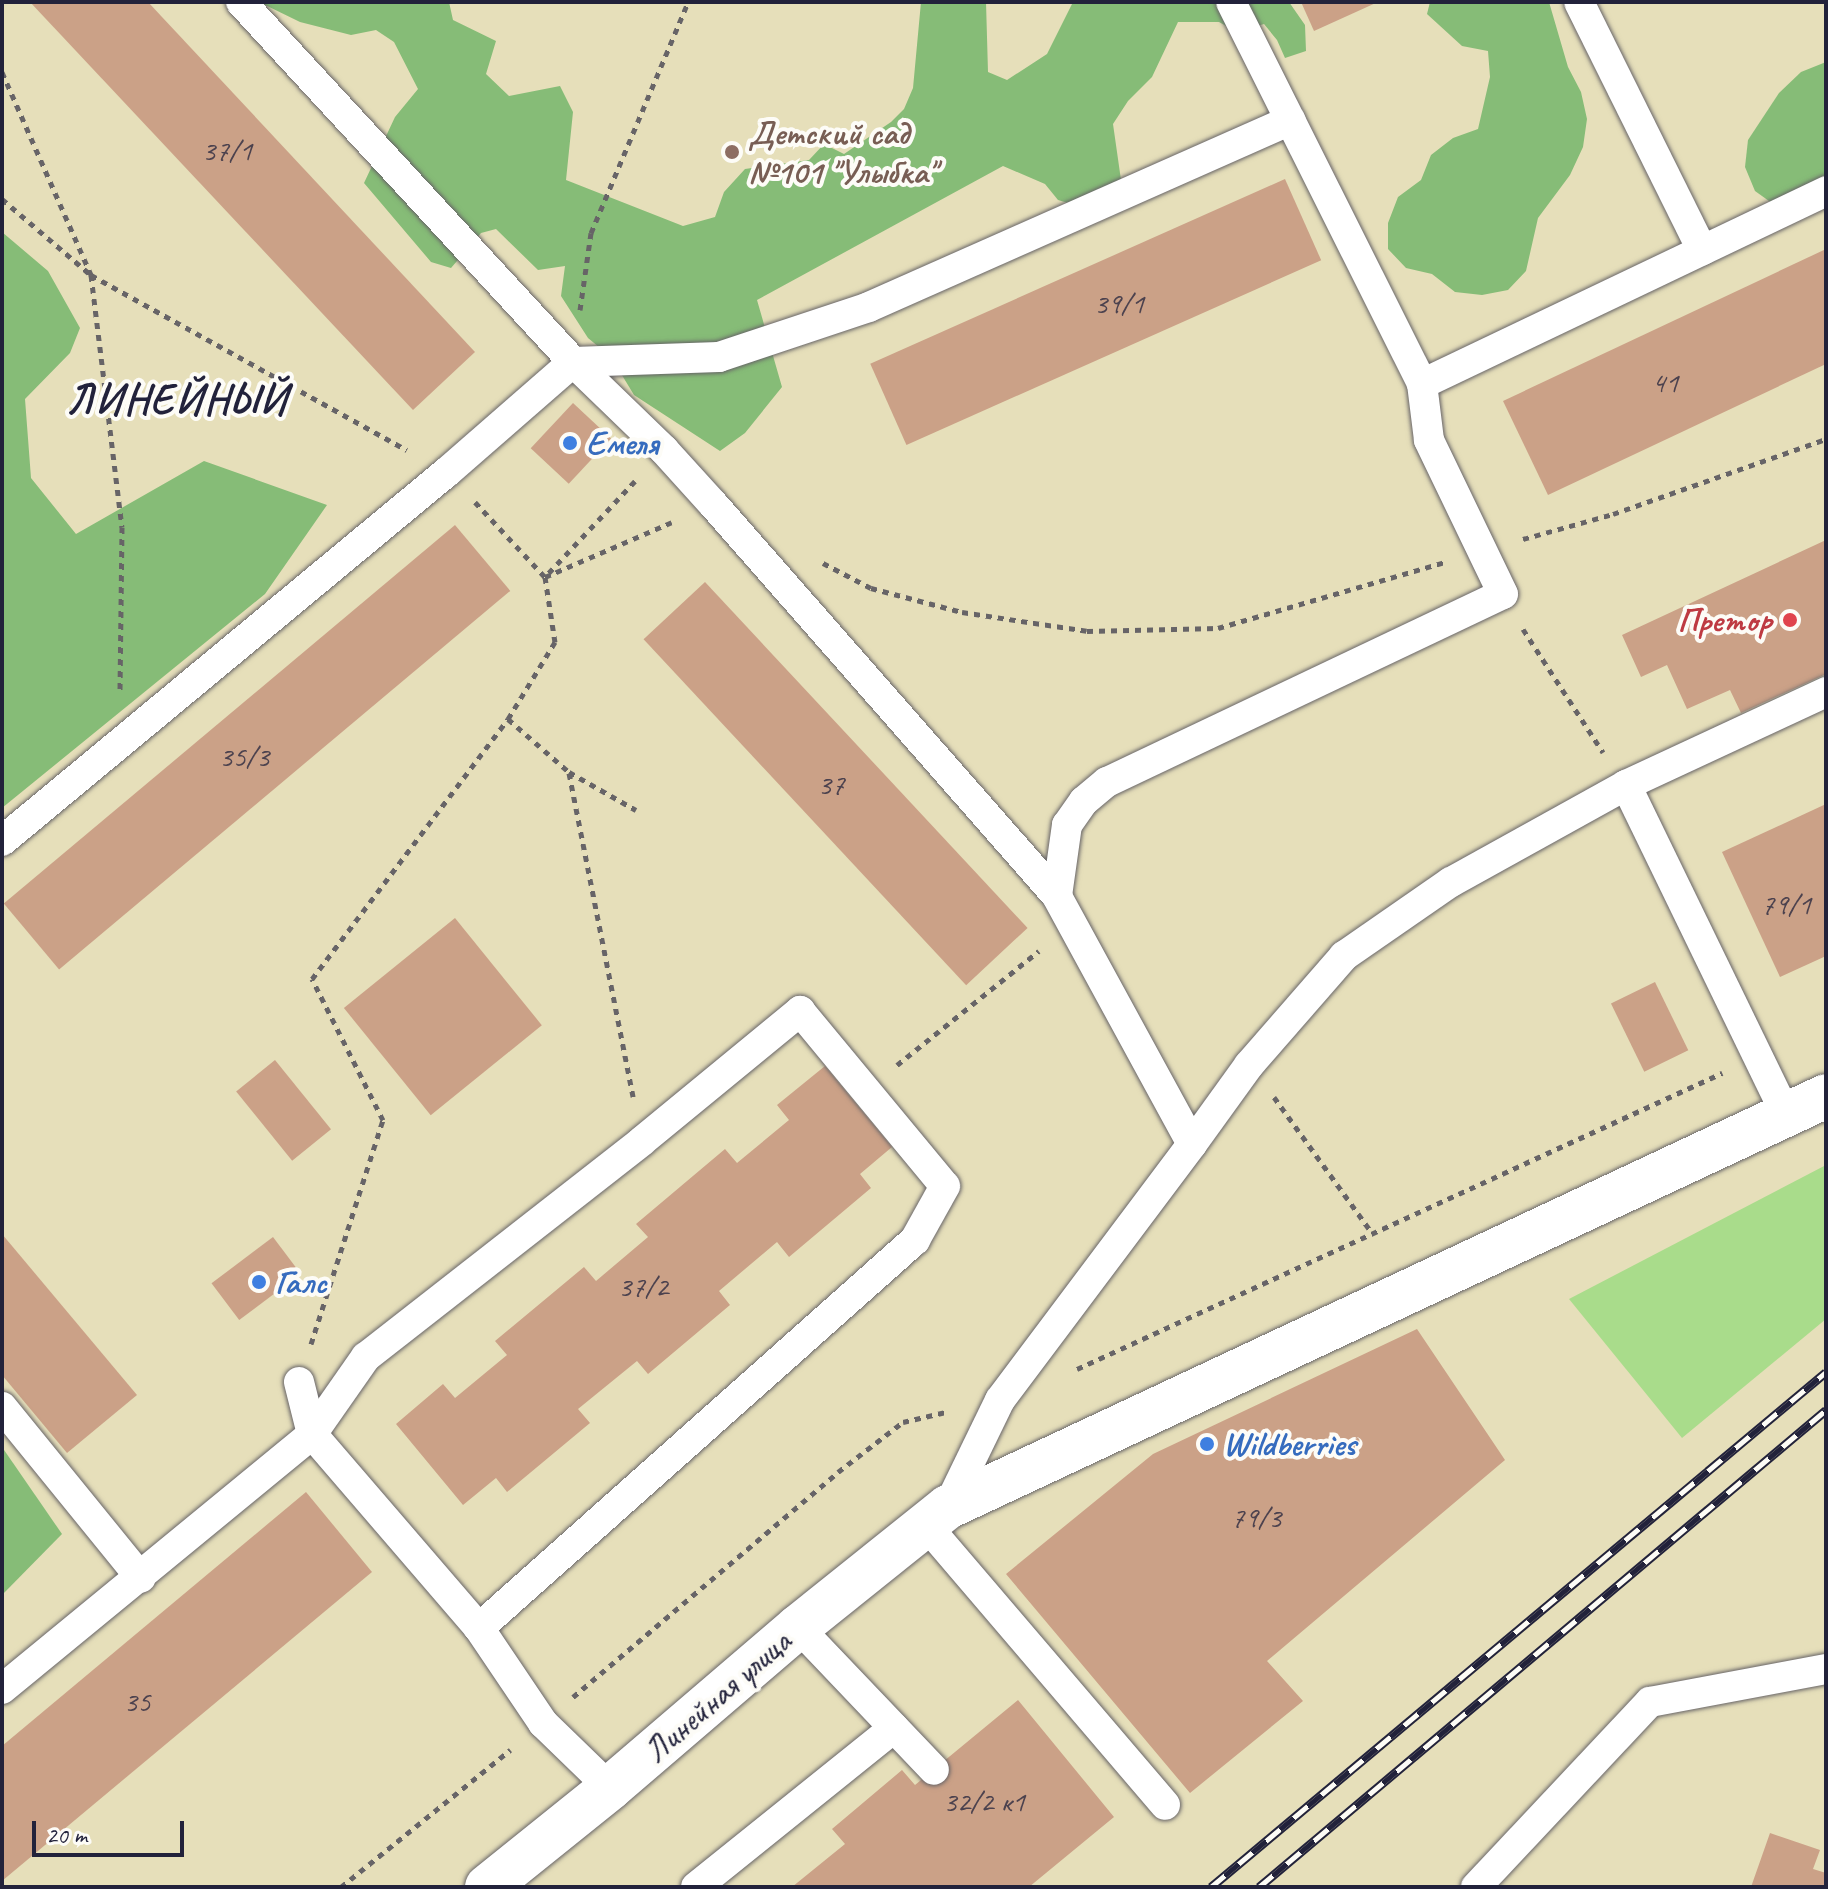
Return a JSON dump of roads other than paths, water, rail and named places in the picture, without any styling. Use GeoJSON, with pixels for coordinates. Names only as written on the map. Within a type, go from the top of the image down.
{"type":"FeatureCollection","features":[{"type":"Feature","properties":{"kind":"street","name":"Линейная улица"},"geometry":{"type":"LineString","coordinates":[[487,1887],[610,1788],[798,1627],[937,1516],[1826,1096]]}},
{"type":"Feature","properties":{"kind":"lane"},"geometry":{"type":"LineString","coordinates":[[241,2],[573,362],[664,450],[1057,896],[1192,1144]]}},
{"type":"Feature","properties":{"kind":"lane"},"geometry":{"type":"LineString","coordinates":[[1057,896],[1067,825],[1084,801],[1107,782],[1503,594],[1429,440],[1422,384],[1231,2]]}},
{"type":"Feature","properties":{"kind":"lane"},"geometry":{"type":"LineString","coordinates":[[1579,2],[1702,250]]}},
{"type":"Feature","properties":{"kind":"lane"},"geometry":{"type":"LineString","coordinates":[[2,841],[447,472],[573,362],[719,357],[869,307],[1290,120]]}},
{"type":"Feature","properties":{"kind":"lane"},"geometry":{"type":"LineString","coordinates":[[1422,384],[1826,191]]}},
{"type":"Feature","properties":{"kind":"lane"},"geometry":{"type":"LineString","coordinates":[[1165,1805],[937,1516],[1000,1400],[1249,1065],[1344,956],[1451,882],[1626,785],[1826,692]]}},
{"type":"Feature","properties":{"kind":"lane"},"geometry":{"type":"LineString","coordinates":[[1626,785],[1756,1059],[1787,1116]]}},
{"type":"Feature","properties":{"kind":"lane"},"geometry":{"type":"LineString","coordinates":[[2,1689],[141,1578],[312,1434],[366,1357],[642,1141],[800,1011],[945,1186],[915,1240],[479,1628]]}},
{"type":"Feature","properties":{"kind":"lane"},"geometry":{"type":"LineString","coordinates":[[299,1382],[312,1434],[479,1628],[543,1723],[610,1788]]}},
{"type":"Feature","properties":{"kind":"lane"},"geometry":{"type":"LineString","coordinates":[[2,1407],[141,1578]]}},
{"type":"Feature","properties":{"kind":"lane"},"geometry":{"type":"LineString","coordinates":[[798,1627],[934,1770]]}},
{"type":"Feature","properties":{"kind":"lane"},"geometry":{"type":"LineString","coordinates":[[1476,1887],[1650,1702],[1826,1669]]}},
{"type":"Feature","properties":{"kind":"lane"},"geometry":{"type":"LineString","coordinates":[[696,1887],[894,1728]]}},
{"type":"Feature","properties":{"kind":"railway"},"geometry":{"type":"LineString","coordinates":[[1211,1887],[1826,1372]]}},
{"type":"Feature","properties":{"kind":"railway"},"geometry":{"type":"LineString","coordinates":[[1259,1887],[1826,1410]]}},
{"type":"Feature","properties":{"kind":"place","name":"Детский сад №101 \"Улыбка\""},"geometry":{"type":"Point","coordinates":[732,152]}},
{"type":"Feature","properties":{"kind":"place","name":"Емеля"},"geometry":{"type":"Point","coordinates":[570,443]}},
{"type":"Feature","properties":{"kind":"place","name":"Претор"},"geometry":{"type":"Point","coordinates":[1790,620]}},
{"type":"Feature","properties":{"kind":"place","name":"Галс"},"geometry":{"type":"Point","coordinates":[259,1282]}},
{"type":"Feature","properties":{"kind":"place","name":"Wildberries"},"geometry":{"type":"Point","coordinates":[1207,1444]}},
{"type":"Feature","properties":{"kind":"district","name":"ЛИНЕЙНЫЙ"},"geometry":{"type":"Point","coordinates":[177,400]}}]}
